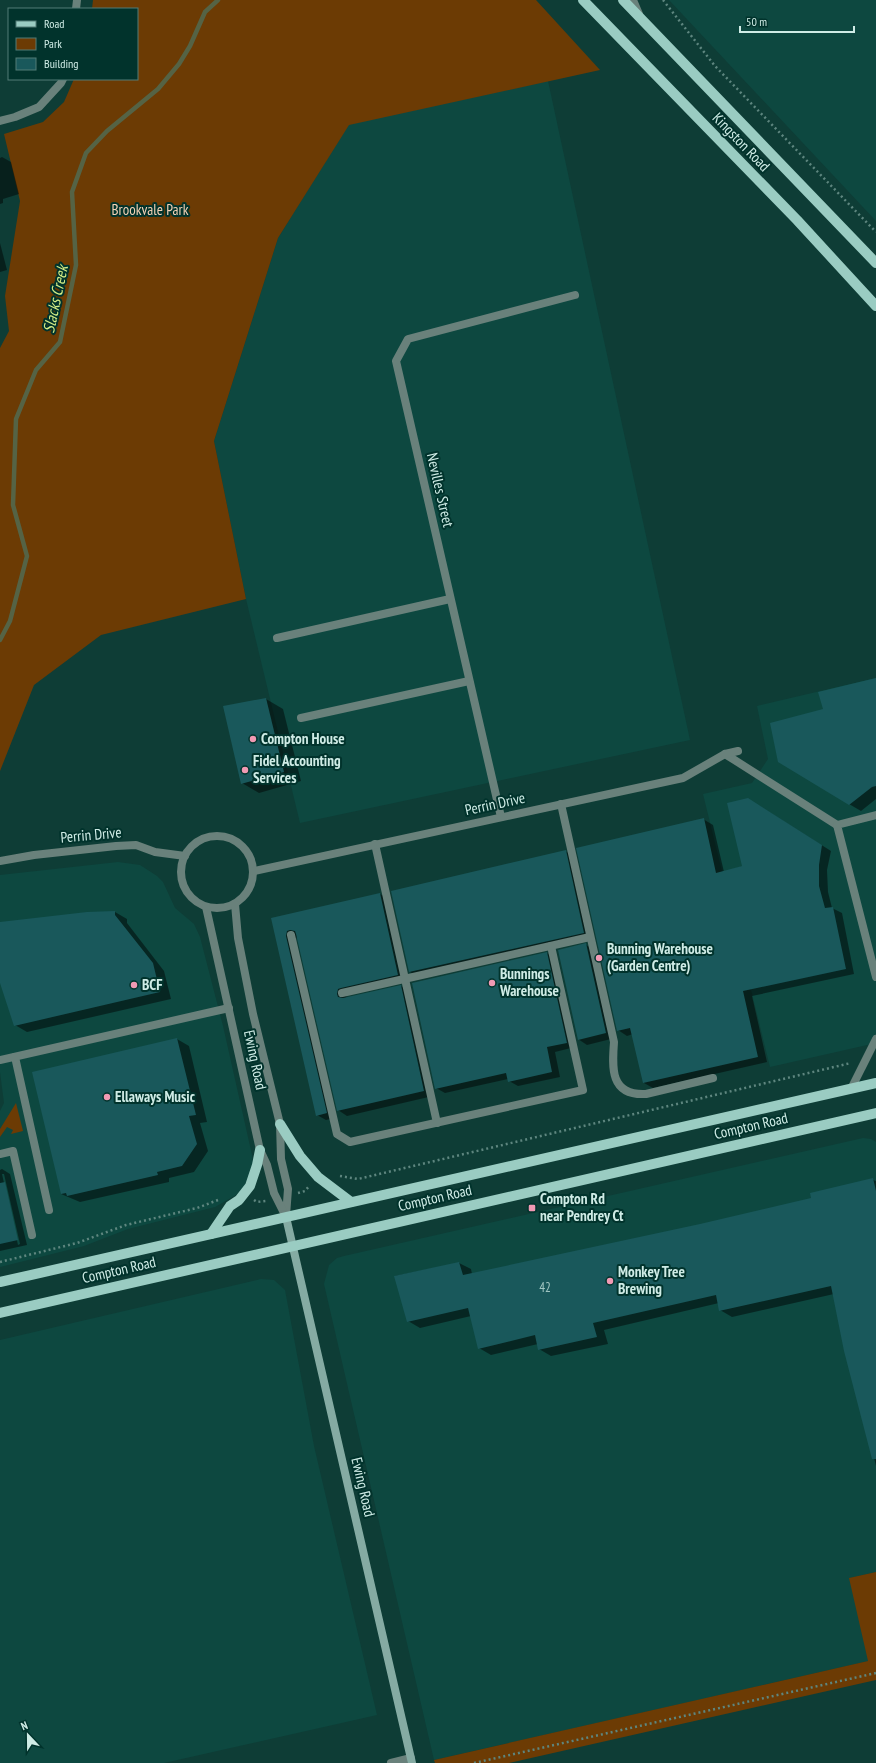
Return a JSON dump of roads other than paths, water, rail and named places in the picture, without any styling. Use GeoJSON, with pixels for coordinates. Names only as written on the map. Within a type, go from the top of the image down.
{"type":"FeatureCollection","features":[{"type":"Feature","properties":{"kind":"main road","name":"Kingston Road"},"geometry":{"type":"LineString","coordinates":[[583,0],[797,220],[876,306]]}},
{"type":"Feature","properties":{"kind":"main road","name":"Kingston Road"},"geometry":{"type":"LineString","coordinates":[[623,0],[876,263]]}},
{"type":"Feature","properties":{"kind":"main road","name":"Compton Road"},"geometry":{"type":"LineString","coordinates":[[0,1282],[876,1084]]}},
{"type":"Feature","properties":{"kind":"main road","name":"Compton Road"},"geometry":{"type":"LineString","coordinates":[[0,1313],[876,1113]]}},
{"type":"Feature","properties":{"kind":"main road"},"geometry":{"type":"LineString","coordinates":[[280,1124],[300,1156],[318,1177],[351,1202]]}},
{"type":"Feature","properties":{"kind":"main road"},"geometry":{"type":"LineString","coordinates":[[211,1234],[230,1206],[239,1200],[250,1186],[258,1165],[260,1150]]}},
{"type":"Feature","properties":{"kind":"main road","name":"Ewing Road"},"geometry":{"type":"LineString","coordinates":[[286,1217],[411,1761]]}},
{"type":"Feature","properties":{"kind":"street","name":"Kingston Road"},"geometry":{"type":"LineString","coordinates":[[633,0],[641,19]]}},
{"type":"Feature","properties":{"kind":"street"},"geometry":{"type":"LineString","coordinates":[[0,120],[15,117],[39,107],[62,80]]}},
{"type":"Feature","properties":{"kind":"street","name":"Nevilles Street"},"geometry":{"type":"LineString","coordinates":[[501,817],[396,361],[408,339],[575,295]]}},
{"type":"Feature","properties":{"kind":"street"},"geometry":{"type":"LineString","coordinates":[[277,638],[450,599]]}},
{"type":"Feature","properties":{"kind":"street"},"geometry":{"type":"LineString","coordinates":[[301,718],[469,681]]}},
{"type":"Feature","properties":{"kind":"street","name":"Perrin Drive"},"geometry":{"type":"LineString","coordinates":[[254,871],[683,778],[725,754],[738,751]]}},
{"type":"Feature","properties":{"kind":"street"},"geometry":{"type":"LineString","coordinates":[[725,754],[837,825],[872,944],[876,977]]}},
{"type":"Feature","properties":{"kind":"street"},"geometry":{"type":"LineString","coordinates":[[561,804],[614,1042],[612,1066],[615,1077],[620,1086],[628,1092],[635,1094],[646,1094],[713,1078]]}},
{"type":"Feature","properties":{"kind":"street"},"geometry":{"type":"LineString","coordinates":[[837,825],[876,815]]}},
{"type":"Feature","properties":{"kind":"street"},"geometry":{"type":"LineString","coordinates":[[216,836],[231,838],[244,847],[252,860],[254,871],[253,880],[248,891],[235,904],[226,908],[206,907],[194,900],[182,883],[181,869],[184,856],[194,844],[201,840],[216,836]]}},
{"type":"Feature","properties":{"kind":"street"},"geometry":{"type":"LineString","coordinates":[[376,844],[437,1123]]}},
{"type":"Feature","properties":{"kind":"street","name":"Perrin Drive"},"geometry":{"type":"LineString","coordinates":[[0,861],[34,855],[123,846],[136,846],[155,852],[184,856]]}},
{"type":"Feature","properties":{"kind":"street","name":"Ewing Road"},"geometry":{"type":"LineString","coordinates":[[235,904],[238,938],[253,1014],[280,1124],[281,1159],[288,1189],[286,1217]]}},
{"type":"Feature","properties":{"kind":"street","name":"Ewing Road"},"geometry":{"type":"LineString","coordinates":[[206,907],[260,1150],[267,1165],[274,1193],[286,1217]]}},
{"type":"Feature","properties":{"kind":"street"},"geometry":{"type":"LineString","coordinates":[[291,935],[337,1134],[350,1142],[583,1090],[551,946]]}},
{"type":"Feature","properties":{"kind":"street"},"geometry":{"type":"LineString","coordinates":[[342,993],[590,937]]}},
{"type":"Feature","properties":{"kind":"street"},"geometry":{"type":"LineString","coordinates":[[0,1060],[229,1008]]}},
{"type":"Feature","properties":{"kind":"street"},"geometry":{"type":"LineString","coordinates":[[852,1089],[876,1039]]}},
{"type":"Feature","properties":{"kind":"street"},"geometry":{"type":"LineString","coordinates":[[15,1057],[50,1210]]}},
{"type":"Feature","properties":{"kind":"street"},"geometry":{"type":"LineString","coordinates":[[0,1154],[13,1151],[32,1236]]}},
{"type":"Feature","properties":{"kind":"street"},"geometry":{"type":"LineString","coordinates":[[390,1763],[411,1761]]}},
{"type":"Feature","properties":{"kind":"waterway","name":"Slacks Creek"},"geometry":{"type":"LineString","coordinates":[[0,640],[10,621],[27,556],[13,505],[16,419],[36,370],[60,342],[76,265],[72,192],[86,153],[107,131],[158,89],[179,64],[190,46],[205,12],[218,0]]}},
{"type":"Feature","properties":{"kind":"place","name":"Compton House"},"geometry":{"type":"Point","coordinates":[253,739]}},
{"type":"Feature","properties":{"kind":"place","name":"Fidel Accounting Services"},"geometry":{"type":"Point","coordinates":[245,770]}},
{"type":"Feature","properties":{"kind":"place","name":"Bunning Warehouse (Garden Centre)"},"geometry":{"type":"Point","coordinates":[599,958]}},
{"type":"Feature","properties":{"kind":"place","name":"Bunnings Warehouse"},"geometry":{"type":"Point","coordinates":[492,983]}},
{"type":"Feature","properties":{"kind":"place","name":"BCF"},"geometry":{"type":"Point","coordinates":[134,985]}},
{"type":"Feature","properties":{"kind":"place","name":"Ellaways Music"},"geometry":{"type":"Point","coordinates":[107,1097]}},
{"type":"Feature","properties":{"kind":"place","name":"Compton Rd near Pendrey Ct"},"geometry":{"type":"Point","coordinates":[532,1208]}},
{"type":"Feature","properties":{"kind":"place","name":"Monkey Tree Brewing"},"geometry":{"type":"Point","coordinates":[610,1281]}},
{"type":"Feature","properties":{"kind":"park label","name":"Brookvale Park"},"geometry":{"type":"Point","coordinates":[150,210]}}]}
